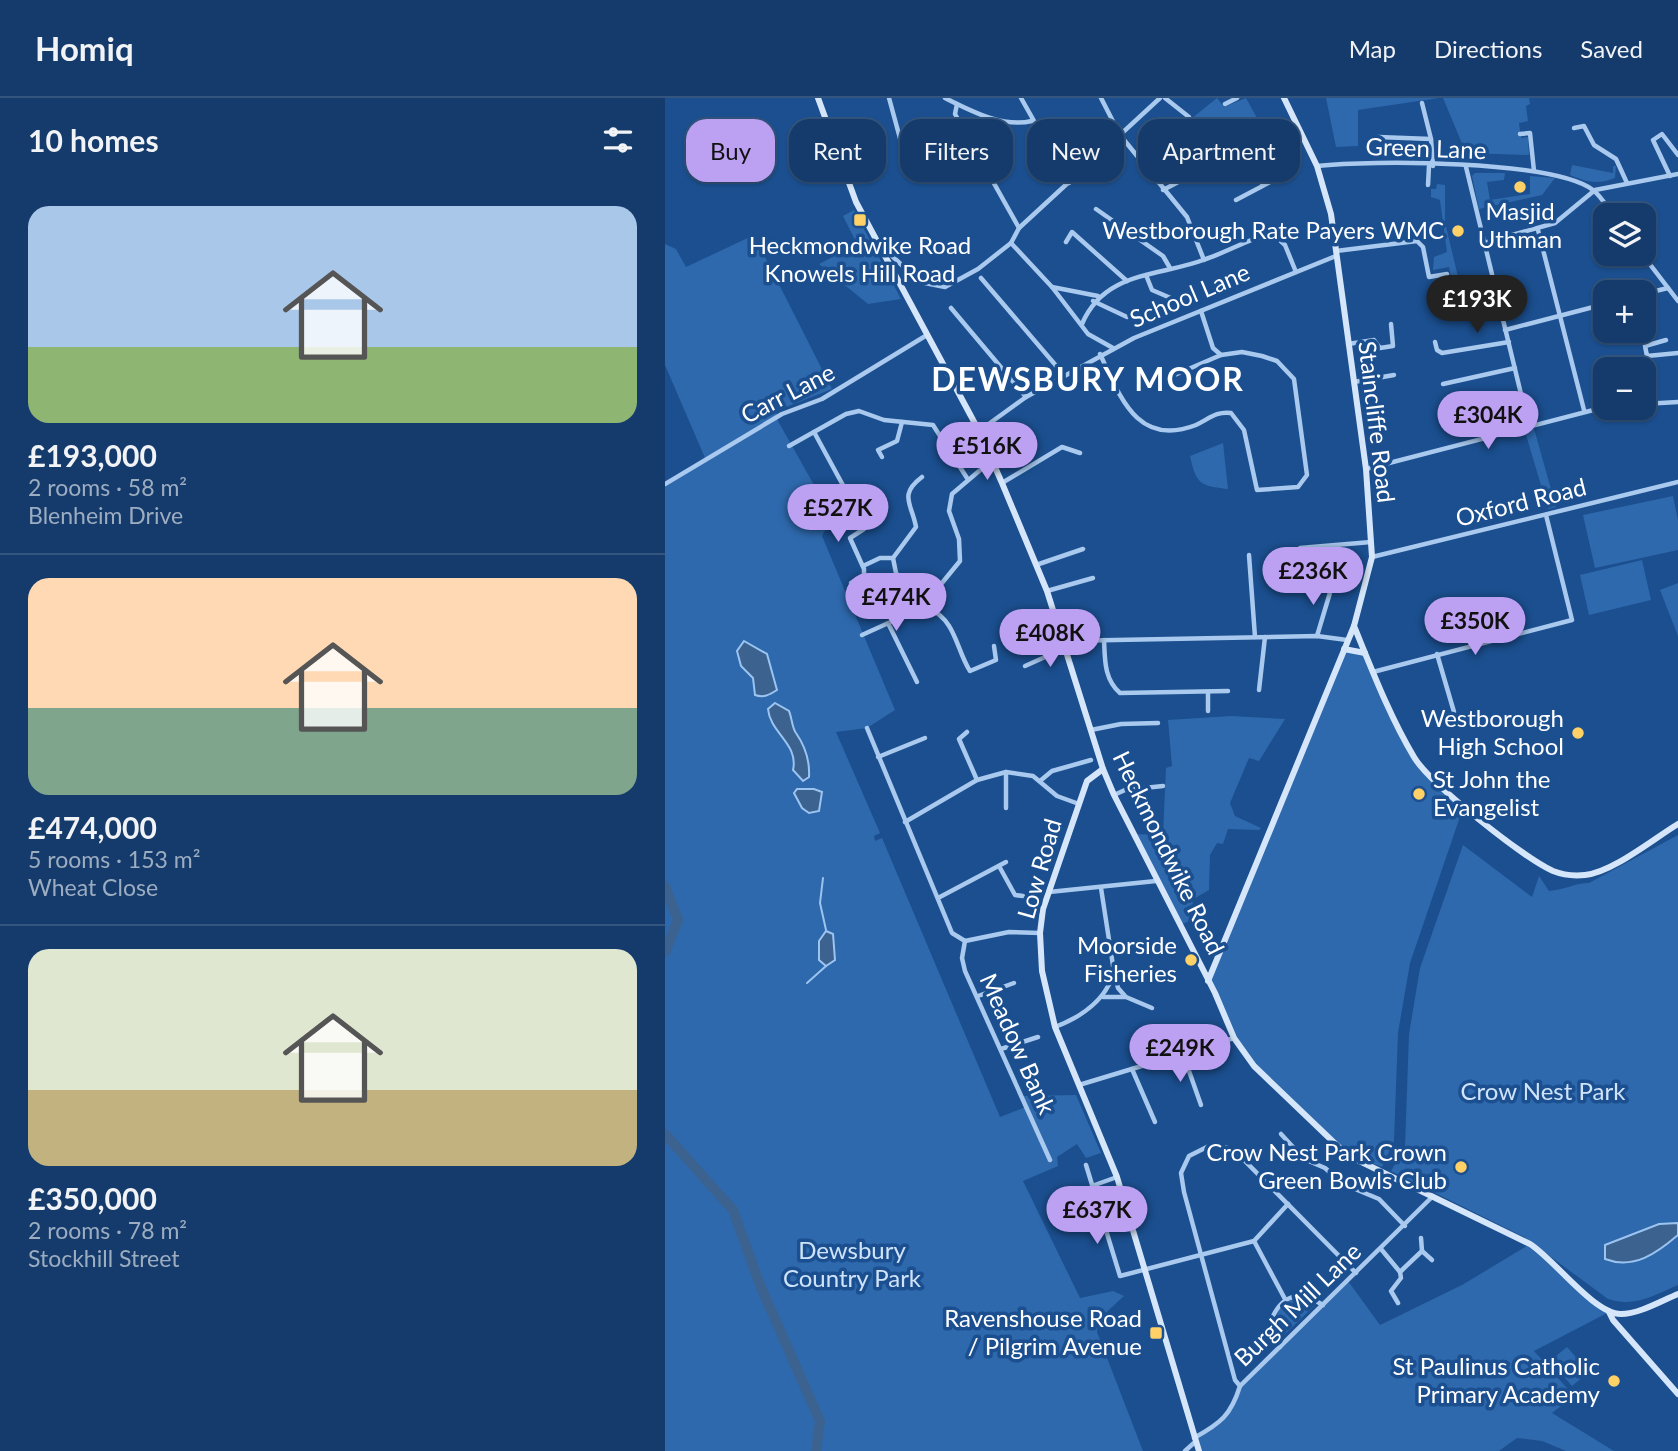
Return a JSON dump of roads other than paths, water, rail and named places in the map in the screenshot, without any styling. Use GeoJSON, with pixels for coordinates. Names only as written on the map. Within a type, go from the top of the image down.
{"type":"FeatureCollection","features":[{"type":"Feature","properties":{"kind":"street","name":"Heckmondwike Road"},"geometry":{"type":"LineString","coordinates":[[818,98],[856,202],[992,460],[1047,591],[1103,769],[1234,1038],[1254,1066],[1347,1155],[1546,1254],[1595,1303],[1609,1312],[1678,1394]]}},
{"type":"Feature","properties":{"kind":"street"},"geometry":{"type":"LineString","coordinates":[[889,98],[900,138]]}},
{"type":"Feature","properties":{"kind":"street"},"geometry":{"type":"LineString","coordinates":[[945,98],[1012,124],[1027,122]]}},
{"type":"Feature","properties":{"kind":"street"},"geometry":{"type":"LineString","coordinates":[[1021,98],[1031,119]]}},
{"type":"Feature","properties":{"kind":"street"},"geometry":{"type":"LineString","coordinates":[[1101,98],[1112,119]]}},
{"type":"Feature","properties":{"kind":"street"},"geometry":{"type":"LineString","coordinates":[[1124,131],[1160,98]]}},
{"type":"Feature","properties":{"kind":"street"},"geometry":{"type":"LineString","coordinates":[[1165,98],[1189,119]]}},
{"type":"Feature","properties":{"kind":"street"},"geometry":{"type":"LineString","coordinates":[[1225,104],[1237,98]]}},
{"type":"Feature","properties":{"kind":"street","name":"Staincliffe Road"},"geometry":{"type":"LineString","coordinates":[[1284,98],[1294,119]]}},
{"type":"Feature","properties":{"kind":"street"},"geometry":{"type":"LineString","coordinates":[[1422,103],[1431,139],[1428,185]]}},
{"type":"Feature","properties":{"kind":"street"},"geometry":{"type":"LineString","coordinates":[[957,104],[955,114],[1019,228]]}},
{"type":"Feature","properties":{"kind":"street"},"geometry":{"type":"LineString","coordinates":[[1574,128],[1584,126],[1594,145],[1616,159],[1627,183]]}},
{"type":"Feature","properties":{"kind":"street","name":"Staincliffe Road"},"geometry":{"type":"LineString","coordinates":[[1208,981],[1354,626],[1371,557],[1366,469],[1331,214],[1317,166],[1300,130]]}},
{"type":"Feature","properties":{"kind":"street","name":"Green Lane"},"geometry":{"type":"LineString","coordinates":[[1520,134],[1530,133],[1534,171]]}},
{"type":"Feature","properties":{"kind":"street"},"geometry":{"type":"LineString","coordinates":[[1669,176],[1653,141],[1662,134],[1678,155]]}},
{"type":"Feature","properties":{"kind":"street"},"geometry":{"type":"LineString","coordinates":[[1378,137],[1431,139]]}},
{"type":"Feature","properties":{"kind":"street"},"geometry":{"type":"LineString","coordinates":[[1124,140],[1187,217],[1204,260]]}},
{"type":"Feature","properties":{"kind":"street","name":"Green Lane"},"geometry":{"type":"LineString","coordinates":[[1317,166],[1431,166],[1534,171],[1567,178],[1595,191]]}},
{"type":"Feature","properties":{"kind":"street"},"geometry":{"type":"LineString","coordinates":[[1466,167],[1529,426]]}},
{"type":"Feature","properties":{"kind":"street"},"geometry":{"type":"LineString","coordinates":[[1484,243],[1538,230],[1555,223],[1595,191],[1678,174]]}},
{"type":"Feature","properties":{"kind":"street"},"geometry":{"type":"LineString","coordinates":[[1163,190],[1178,182]]}},
{"type":"Feature","properties":{"kind":"street"},"geometry":{"type":"LineString","coordinates":[[1236,200],[1269,182]]}},
{"type":"Feature","properties":{"kind":"street"},"geometry":{"type":"LineString","coordinates":[[883,254],[891,255],[920,282],[939,288],[958,281],[1011,243],[1019,228],[1069,183]]}},
{"type":"Feature","properties":{"kind":"street"},"geometry":{"type":"LineString","coordinates":[[1595,191],[1604,203]]}},
{"type":"Feature","properties":{"kind":"street"},"geometry":{"type":"LineString","coordinates":[[1096,209],[1163,256],[1170,268]]}},
{"type":"Feature","properties":{"kind":"street"},"geometry":{"type":"LineString","coordinates":[[1538,230],[1584,410]]}},
{"type":"Feature","properties":{"kind":"street"},"geometry":{"type":"LineString","coordinates":[[1066,242],[1072,232],[1127,281]]}},
{"type":"Feature","properties":{"kind":"street"},"geometry":{"type":"LineString","coordinates":[[1082,324],[1093,301],[1127,281],[1204,260],[1272,233],[1285,245],[1296,272]]}},
{"type":"Feature","properties":{"kind":"street","name":"School Lane"},"geometry":{"type":"LineString","coordinates":[[979,431],[1026,397],[1100,354],[1336,253],[1417,241],[1423,247],[1429,278],[1447,275]]}},
{"type":"Feature","properties":{"kind":"street"},"geometry":{"type":"LineString","coordinates":[[1011,243],[1052,287],[1088,334],[1113,348]]}},
{"type":"Feature","properties":{"kind":"street"},"geometry":{"type":"LineString","coordinates":[[1651,266],[1678,302]]}},
{"type":"Feature","properties":{"kind":"street"},"geometry":{"type":"LineString","coordinates":[[1146,275],[1152,290],[1180,302]]}},
{"type":"Feature","properties":{"kind":"street"},"geometry":{"type":"LineString","coordinates":[[981,278],[1058,368],[1061,377]]}},
{"type":"Feature","properties":{"kind":"street"},"geometry":{"type":"LineString","coordinates":[[1052,287],[1099,296]]}},
{"type":"Feature","properties":{"kind":"street"},"geometry":{"type":"LineString","coordinates":[[1656,291],[1668,288]]}},
{"type":"Feature","properties":{"kind":"street"},"geometry":{"type":"LineString","coordinates":[[1093,301],[1127,317]]}},
{"type":"Feature","properties":{"kind":"street"},"geometry":{"type":"LineString","coordinates":[[1506,330],[1593,307]]}},
{"type":"Feature","properties":{"kind":"street"},"geometry":{"type":"LineString","coordinates":[[951,308],[1026,397]]}},
{"type":"Feature","properties":{"kind":"street"},"geometry":{"type":"LineString","coordinates":[[1201,311],[1213,348],[1221,355]]}},
{"type":"Feature","properties":{"kind":"street"},"geometry":{"type":"LineString","coordinates":[[1347,345],[1374,340],[1380,348],[1393,346],[1391,324]]}},
{"type":"Feature","properties":{"kind":"street","name":"Carr Lane"},"geometry":{"type":"LineString","coordinates":[[665,484],[782,414],[822,399],[927,335]]}},
{"type":"Feature","properties":{"kind":"street"},"geometry":{"type":"LineString","coordinates":[[1666,340],[1645,346],[1647,356],[1678,353]]}},
{"type":"Feature","properties":{"kind":"street"},"geometry":{"type":"LineString","coordinates":[[1435,342],[1437,350],[1442,353],[1509,342]]}},
{"type":"Feature","properties":{"kind":"street"},"geometry":{"type":"LineString","coordinates":[[1100,354],[1122,404],[1146,425],[1166,430],[1184,428],[1221,411],[1231,413],[1244,430],[1257,491],[1298,488],[1307,475],[1294,379],[1277,361],[1242,352],[1221,355],[1170,377]]}},
{"type":"Feature","properties":{"kind":"street"},"geometry":{"type":"LineString","coordinates":[[1443,384],[1515,368]]}},
{"type":"Feature","properties":{"kind":"street"},"geometry":{"type":"LineString","coordinates":[[1354,382],[1394,375]]}},
{"type":"Feature","properties":{"kind":"street"},"geometry":{"type":"LineString","coordinates":[[1656,403],[1678,402]]}},
{"type":"Feature","properties":{"kind":"street"},"geometry":{"type":"LineString","coordinates":[[1366,469],[1593,409]]}},
{"type":"Feature","properties":{"kind":"street"},"geometry":{"type":"LineString","coordinates":[[789,446],[846,414],[859,411],[902,422],[933,425],[967,478]]}},
{"type":"Feature","properties":{"kind":"street"},"geometry":{"type":"LineString","coordinates":[[881,457],[878,450],[897,441],[902,422]]}},
{"type":"Feature","properties":{"kind":"street"},"geometry":{"type":"LineString","coordinates":[[814,432],[845,489]]}},
{"type":"Feature","properties":{"kind":"street"},"geometry":{"type":"LineString","coordinates":[[1002,483],[1062,447],[1080,453]]}},
{"type":"Feature","properties":{"kind":"street"},"geometry":{"type":"LineString","coordinates":[[920,601],[928,600],[960,561],[959,539],[952,524],[950,500],[967,478],[992,460]]}},
{"type":"Feature","properties":{"kind":"street"},"geometry":{"type":"LineString","coordinates":[[919,609],[920,601],[897,573],[894,558],[916,527],[910,511],[908,492],[911,485],[922,477]]}},
{"type":"Feature","properties":{"kind":"street","name":"Oxford Road"},"geometry":{"type":"LineString","coordinates":[[1371,557],[1678,482]]}},
{"type":"Feature","properties":{"kind":"street"},"geometry":{"type":"LineString","coordinates":[[1373,672],[1571,620],[1546,515]]}},
{"type":"Feature","properties":{"kind":"street"},"geometry":{"type":"LineString","coordinates":[[851,583],[864,575],[863,566],[850,538],[864,529]]}},
{"type":"Feature","properties":{"kind":"street"},"geometry":{"type":"LineString","coordinates":[[1300,548],[1371,542]]}},
{"type":"Feature","properties":{"kind":"street"},"geometry":{"type":"LineString","coordinates":[[1036,565],[1083,549]]}},
{"type":"Feature","properties":{"kind":"street"},"geometry":{"type":"LineString","coordinates":[[1249,555],[1255,637]]}},
{"type":"Feature","properties":{"kind":"street"},"geometry":{"type":"LineString","coordinates":[[863,566],[880,558],[894,558]]}},
{"type":"Feature","properties":{"kind":"street"},"geometry":{"type":"LineString","coordinates":[[1313,574],[1335,576],[1317,636]]}},
{"type":"Feature","properties":{"kind":"street"},"geometry":{"type":"LineString","coordinates":[[1047,591],[1093,578]]}},
{"type":"Feature","properties":{"kind":"street"},"geometry":{"type":"LineString","coordinates":[[928,600],[930,608],[950,626],[970,671],[996,660],[994,646]]}},
{"type":"Feature","properties":{"kind":"street"},"geometry":{"type":"LineString","coordinates":[[919,609],[924,612],[930,608]]}},
{"type":"Feature","properties":{"kind":"street"},"geometry":{"type":"LineString","coordinates":[[862,635],[919,609]]}},
{"type":"Feature","properties":{"kind":"street"},"geometry":{"type":"LineString","coordinates":[[888,623],[917,682]]}},
{"type":"Feature","properties":{"kind":"street"},"geometry":{"type":"LineString","coordinates":[[1354,626],[1414,757],[1427,775],[1504,838],[1554,871],[1587,875],[1622,859],[1678,824]]}},
{"type":"Feature","properties":{"kind":"street"},"geometry":{"type":"LineString","coordinates":[[1019,646],[1059,628]]}},
{"type":"Feature","properties":{"kind":"street"},"geometry":{"type":"LineString","coordinates":[[1025,666],[1064,645],[1104,640],[1317,636],[1347,640]]}},
{"type":"Feature","properties":{"kind":"street"},"geometry":{"type":"LineString","coordinates":[[1259,690],[1265,637]]}},
{"type":"Feature","properties":{"kind":"street"},"geometry":{"type":"LineString","coordinates":[[1104,640],[1107,674],[1112,686],[1120,693],[1228,691]]}},
{"type":"Feature","properties":{"kind":"street"},"geometry":{"type":"LineString","coordinates":[[1344,649],[1365,653]]}},
{"type":"Feature","properties":{"kind":"street"},"geometry":{"type":"LineString","coordinates":[[1437,654],[1454,712]]}},
{"type":"Feature","properties":{"kind":"street"},"geometry":{"type":"LineString","coordinates":[[1208,692],[1208,711]]}},
{"type":"Feature","properties":{"kind":"street"},"geometry":{"type":"LineString","coordinates":[[1091,730],[1121,724],[1158,723]]}},
{"type":"Feature","properties":{"kind":"street"},"geometry":{"type":"LineString","coordinates":[[867,728],[948,927],[965,941],[1009,932],[1040,933]]}},
{"type":"Feature","properties":{"kind":"street"},"geometry":{"type":"LineString","coordinates":[[967,732],[959,739],[977,780]]}},
{"type":"Feature","properties":{"kind":"street"},"geometry":{"type":"LineString","coordinates":[[878,757],[925,738]]}},
{"type":"Feature","properties":{"kind":"street"},"geometry":{"type":"LineString","coordinates":[[1039,781],[1052,771],[1091,760]]}},
{"type":"Feature","properties":{"kind":"street","name":"Low Road"},"geometry":{"type":"LineString","coordinates":[[1103,769],[1087,780],[1049,892],[1040,933],[1042,971],[1055,1027],[1117,1177],[1199,1451]]}},
{"type":"Feature","properties":{"kind":"street"},"geometry":{"type":"LineString","coordinates":[[905,822],[977,780],[1006,772],[1033,776],[1057,796],[1079,804]]}},
{"type":"Feature","properties":{"kind":"street"},"geometry":{"type":"LineString","coordinates":[[1006,772],[1006,808]]}},
{"type":"Feature","properties":{"kind":"street"},"geometry":{"type":"LineString","coordinates":[[1114,795],[1125,790],[1163,786]]}},
{"type":"Feature","properties":{"kind":"street"},"geometry":{"type":"LineString","coordinates":[[938,898],[1006,862]]}},
{"type":"Feature","properties":{"kind":"street"},"geometry":{"type":"LineString","coordinates":[[999,866],[1015,895],[1023,896]]}},
{"type":"Feature","properties":{"kind":"street"},"geometry":{"type":"LineString","coordinates":[[1049,892],[1156,881]]}},
{"type":"Feature","properties":{"kind":"street"},"geometry":{"type":"LineString","coordinates":[[1101,888],[1114,972],[1118,988],[1126,997]]}},
{"type":"Feature","properties":{"kind":"street","name":"Meadow Bank"},"geometry":{"type":"LineString","coordinates":[[965,941],[962,958],[965,971],[1050,1160]]}},
{"type":"Feature","properties":{"kind":"street"},"geometry":{"type":"LineString","coordinates":[[1055,1027],[1073,1021],[1101,997],[1110,985],[1114,972]]}},
{"type":"Feature","properties":{"kind":"street"},"geometry":{"type":"LineString","coordinates":[[978,996],[1014,983]]}},
{"type":"Feature","properties":{"kind":"street"},"geometry":{"type":"LineString","coordinates":[[1101,997],[1126,997],[1152,1008]]}},
{"type":"Feature","properties":{"kind":"street"},"geometry":{"type":"LineString","coordinates":[[1001,1049],[1038,1037]]}},
{"type":"Feature","properties":{"kind":"street"},"geometry":{"type":"LineString","coordinates":[[1079,1085],[1234,1038]]}},
{"type":"Feature","properties":{"kind":"street"},"geometry":{"type":"LineString","coordinates":[[1183,1054],[1201,1105]]}},
{"type":"Feature","properties":{"kind":"street"},"geometry":{"type":"LineString","coordinates":[[1132,1069],[1155,1122]]}},
{"type":"Feature","properties":{"kind":"street"},"geometry":{"type":"LineString","coordinates":[[1280,1134],[1304,1159],[1325,1168],[1343,1184],[1380,1199],[1405,1226]]}},
{"type":"Feature","properties":{"kind":"street"},"geometry":{"type":"LineString","coordinates":[[1240,1386],[1235,1380],[1181,1173],[1189,1156],[1213,1144],[1234,1150],[1356,1273]]}},
{"type":"Feature","properties":{"kind":"street"},"geometry":{"type":"LineString","coordinates":[[1086,1165],[1120,1276],[1254,1241],[1288,1204]]}},
{"type":"Feature","properties":{"kind":"street"},"geometry":{"type":"LineString","coordinates":[[1092,1186],[1117,1177]]}},
{"type":"Feature","properties":{"kind":"street"},"geometry":{"type":"LineString","coordinates":[[1357,1189],[1363,1180]]}},
{"type":"Feature","properties":{"kind":"street","name":"Burgh Mill Lane"},"geometry":{"type":"LineString","coordinates":[[1185,1451],[1194,1440],[1216,1426],[1234,1408],[1240,1386],[1432,1197]]}},
{"type":"Feature","properties":{"kind":"street"},"geometry":{"type":"LineString","coordinates":[[1421,1238],[1422,1251],[1432,1260]]}},
{"type":"Feature","properties":{"kind":"street"},"geometry":{"type":"LineString","coordinates":[[1254,1241],[1285,1299]]}},
{"type":"Feature","properties":{"kind":"street"},"geometry":{"type":"LineString","coordinates":[[1381,1249],[1400,1272],[1401,1278],[1391,1291],[1398,1303]]}},
{"type":"Feature","properties":{"kind":"street"},"geometry":{"type":"LineString","coordinates":[[1400,1272],[1422,1251]]}},
{"type":"Feature","properties":{"kind":"street"},"geometry":{"type":"LineString","coordinates":[[1609,1312],[1622,1315],[1678,1294]]}},
{"type":"Feature","properties":{"kind":"street"},"geometry":{"type":"LineString","coordinates":[[1280,1348],[1273,1316],[1285,1299],[1297,1295],[1310,1297],[1323,1305]]}},
{"type":"Feature","properties":{"kind":"waterway"},"geometry":{"type":"LineString","coordinates":[[823,878],[820,903],[826,930]]}},
{"type":"Feature","properties":{"kind":"waterway"},"geometry":{"type":"LineString","coordinates":[[665,886],[678,920],[665,952]]}},
{"type":"Feature","properties":{"kind":"waterway"},"geometry":{"type":"LineString","coordinates":[[807,983],[826,966]]}},
{"type":"Feature","properties":{"kind":"waterway"},"geometry":{"type":"LineString","coordinates":[[665,1134],[733,1210],[760,1285],[820,1421],[816,1451]]}},
{"type":"Feature","properties":{"kind":"place","name":"Masjid Uthman"},"geometry":{"type":"Point","coordinates":[1520,187]}},
{"type":"Feature","properties":{"kind":"place","name":"Heckmondwike Road Knowels Hill Road"},"geometry":{"type":"Point","coordinates":[860,220]}},
{"type":"Feature","properties":{"kind":"place","name":"Westborough Rate Payers WMC"},"geometry":{"type":"Point","coordinates":[1458,231]}},
{"type":"Feature","properties":{"kind":"place","name":"Westborough High School"},"geometry":{"type":"Point","coordinates":[1578,733]}},
{"type":"Feature","properties":{"kind":"place","name":"St John the Evangelist"},"geometry":{"type":"Point","coordinates":[1419,794]}},
{"type":"Feature","properties":{"kind":"place","name":"Moorside Fisheries"},"geometry":{"type":"Point","coordinates":[1191,960]}},
{"type":"Feature","properties":{"kind":"place","name":"Crow Nest Park Crown Green Bowls Club"},"geometry":{"type":"Point","coordinates":[1461,1167]}},
{"type":"Feature","properties":{"kind":"place","name":"Ravenshouse Road / Pilgrim Avenue"},"geometry":{"type":"Point","coordinates":[1156,1333]}},
{"type":"Feature","properties":{"kind":"place","name":"St Paulinus Catholic Primary Academy"},"geometry":{"type":"Point","coordinates":[1614,1381]}},
{"type":"Feature","properties":{"kind":"district","name":"DEWSBURY MOOR"},"geometry":{"type":"Point","coordinates":[1088,380]}},
{"type":"Feature","properties":{"kind":"park label","name":"Crow Nest Park"},"geometry":{"type":"Point","coordinates":[1543,1092]}},
{"type":"Feature","properties":{"kind":"park label","name":"Dewsbury Country Park"},"geometry":{"type":"Point","coordinates":[852,1265]}}]}
